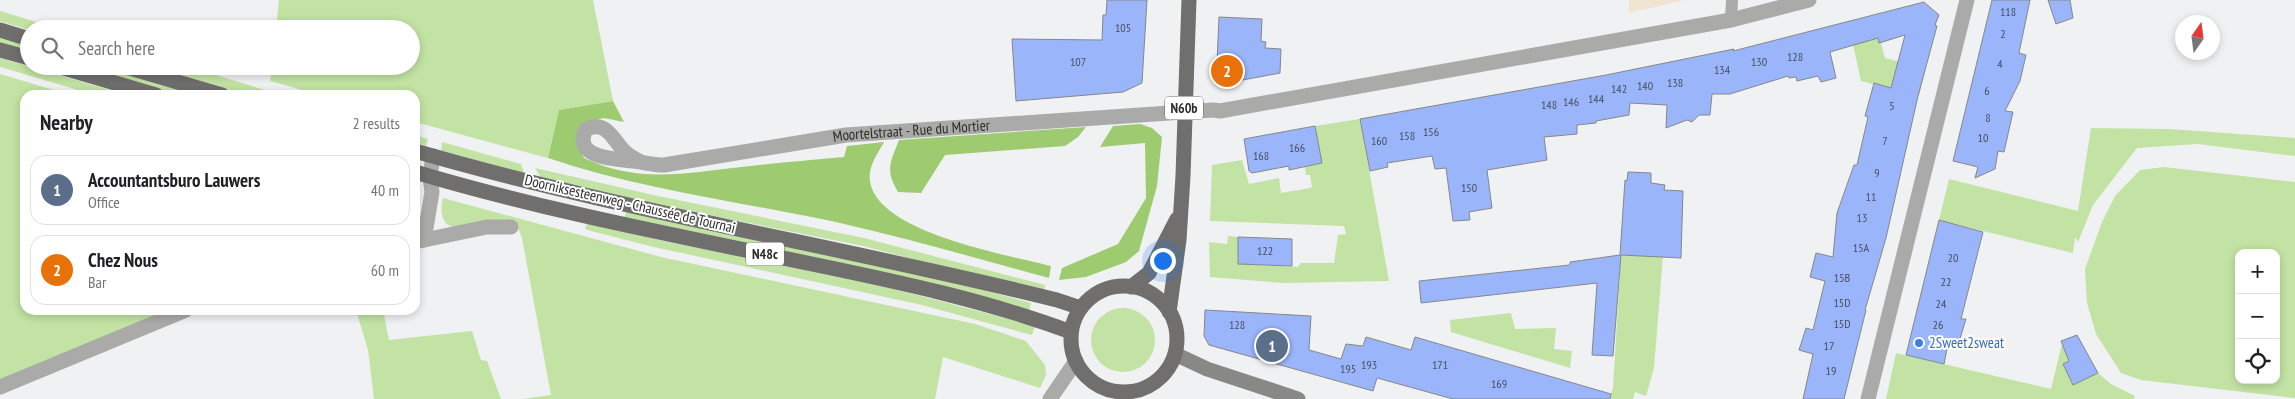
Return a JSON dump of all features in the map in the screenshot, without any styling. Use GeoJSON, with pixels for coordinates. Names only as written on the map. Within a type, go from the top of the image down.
{"type":"FeatureCollection","features":[{"type":"Feature","properties":{"kind":"main road","name":"N60b"},"geometry":{"type":"LineString","coordinates":[[1169,312],[1179,240],[1188,0]]}},
{"type":"Feature","properties":{"kind":"main road"},"geometry":{"type":"LineString","coordinates":[[0,30],[20,36]]}},
{"type":"Feature","properties":{"kind":"main road"},"geometry":{"type":"LineString","coordinates":[[0,50],[20,56]]}},
{"type":"Feature","properties":{"kind":"main road"},"geometry":{"type":"LineString","coordinates":[[88,75],[139,90]]}},
{"type":"Feature","properties":{"kind":"main road"},"geometry":{"type":"LineString","coordinates":[[154,75],[205,90]]}},
{"type":"Feature","properties":{"kind":"main road","name":"Doorniksesteenweg - Chaussée de Tournai"},"geometry":{"type":"LineString","coordinates":[[420,152],[490,173],[612,202],[901,263],[1057,300],[1081,308]]}},
{"type":"Feature","properties":{"kind":"main road","name":"Doorniksesteenweg - Chaussée de Tournai"},"geometry":{"type":"LineString","coordinates":[[420,174],[595,220],[888,280],[1005,310],[1071,332]]}},
{"type":"Feature","properties":{"kind":"main road","name":"N60b"},"geometry":{"type":"LineString","coordinates":[[1131,286],[1149,273],[1179,215]]}},
{"type":"Feature","properties":{"kind":"main road","name":"N60b"},"geometry":{"type":"LineString","coordinates":[[1131,286],[1151,293],[1169,312],[1177,334],[1175,354]]}},
{"type":"Feature","properties":{"kind":"main road"},"geometry":{"type":"LineString","coordinates":[[1131,286],[1101,291],[1081,308],[1071,332],[1072,347],[1076,361],[1090,379],[1110,390],[1132,391],[1145,394],[1164,373],[1175,354]]}},
{"type":"Feature","properties":{"kind":"street","name":"Moortelstraat - Rue du Mortier"},"geometry":{"type":"LineString","coordinates":[[641,162],[664,165],[846,135],[1037,121],[1220,111],[1731,20],[1809,0]]}},
{"type":"Feature","properties":{"kind":"street"},"geometry":{"type":"LineString","coordinates":[[1868,399],[1966,0]]}},
{"type":"Feature","properties":{"kind":"street"},"geometry":{"type":"LineString","coordinates":[[433,156],[430,177],[432,192],[420,241],[486,227],[511,226]]}},
{"type":"Feature","properties":{"kind":"street"},"geometry":{"type":"LineString","coordinates":[[0,388],[174,315]]}},
{"type":"Feature","properties":{"kind":"street"},"geometry":{"type":"LineString","coordinates":[[1175,354],[1207,369],[1298,399]]}},
{"type":"Feature","properties":{"kind":"street"},"geometry":{"type":"LineString","coordinates":[[1050,399],[1076,361]]}},
{"type":"Feature","properties":{"kind":"lane"},"geometry":{"type":"LineString","coordinates":[[1731,20],[1732,0]]}},
{"type":"Feature","properties":{"kind":"shaded area"},"geometry":{"type":"Polygon","coordinates":[[[1629,0],[1684,0],[1629,13],[1629,0]]]}},
{"type":"Feature","properties":{"kind":"green space"},"geometry":{"type":"Polygon","coordinates":[[[279,0],[593,0],[613,101],[559,110],[548,158],[420,123],[420,90],[302,90],[270,81],[271,75],[420,75],[420,20],[277,20],[279,0]]]}},
{"type":"Feature","properties":{"kind":"green space"},"geometry":{"type":"Polygon","coordinates":[[[0,11],[30,20],[20,20],[20,27],[0,21],[0,11]]]}},
{"type":"Feature","properties":{"kind":"green space"},"geometry":{"type":"Polygon","coordinates":[[[1873,16],[1885,58],[1926,68],[1919,96],[1861,81],[1848,22],[1873,16]]]}},
{"type":"Feature","properties":{"kind":"green space"},"geometry":{"type":"Polygon","coordinates":[[[0,35],[20,41],[20,49],[0,43],[0,35]]]}},
{"type":"Feature","properties":{"kind":"green space"},"geometry":{"type":"Polygon","coordinates":[[[0,58],[20,64],[20,73],[0,67],[0,58]]]}},
{"type":"Feature","properties":{"kind":"green space"},"geometry":{"type":"Polygon","coordinates":[[[0,74],[54,90],[20,90],[20,315],[157,315],[0,380],[0,74]]]}},
{"type":"Feature","properties":{"kind":"green space"},"geometry":{"type":"Polygon","coordinates":[[[27,75],[58,75],[110,90],[78,90],[27,75]]]}},
{"type":"Feature","properties":{"kind":"green space"},"geometry":{"type":"Polygon","coordinates":[[[108,75],[136,75],[186,90],[159,90],[108,75]]]}},
{"type":"Feature","properties":{"kind":"green space"},"geometry":{"type":"Polygon","coordinates":[[[181,75],[215,75],[265,90],[230,90],[181,75]]]}},
{"type":"Feature","properties":{"kind":"green space"},"geometry":{"type":"Polygon","coordinates":[[[613,101],[624,122],[604,118],[584,122],[577,141],[584,158],[624,171],[643,174],[681,174],[844,157],[847,146],[884,142],[870,170],[870,181],[878,199],[895,215],[919,228],[947,239],[1051,266],[1049,278],[866,229],[620,179],[548,158],[559,110],[613,101]]]}},
{"type":"Feature","properties":{"kind":"green space"},"geometry":{"type":"Polygon","coordinates":[[[1360,119],[1389,281],[1283,283],[1210,277],[1209,242],[1227,244],[1228,236],[1238,237],[1238,264],[1298,267],[1301,263],[1334,263],[1338,235],[1346,234],[1344,226],[1210,221],[1212,165],[1242,160],[1249,184],[1279,178],[1281,193],[1310,188],[1312,187],[1310,175],[1306,175],[1305,167],[1322,163],[1315,126],[1360,119]]]}},
{"type":"Feature","properties":{"kind":"green space"},"geometry":{"type":"Polygon","coordinates":[[[1140,124],[1152,128],[1162,137],[1157,186],[1139,251],[1126,262],[1086,277],[1059,280],[1062,268],[1118,244],[1146,198],[1145,143],[1100,147],[1113,126],[1140,124]]]}},
{"type":"Feature","properties":{"kind":"green space"},"geometry":{"type":"Polygon","coordinates":[[[1086,127],[1078,137],[1065,146],[945,155],[921,193],[898,192],[891,178],[891,161],[899,140],[1086,127]]]}},
{"type":"Feature","properties":{"kind":"green space"},"geometry":{"type":"Polygon","coordinates":[[[2091,128],[2169,129],[2295,138],[2295,156],[2198,144],[2137,148],[2093,205],[2078,242],[2075,237],[2073,253],[1939,220],[1949,179],[2078,211],[2091,128]]]}},
{"type":"Feature","properties":{"kind":"green space"},"geometry":{"type":"Polygon","coordinates":[[[420,137],[428,139],[426,146],[420,144],[420,137]]]}},
{"type":"Feature","properties":{"kind":"green space"},"geometry":{"type":"Polygon","coordinates":[[[442,142],[521,164],[524,173],[441,151],[442,142]]]}},
{"type":"Feature","properties":{"kind":"green space"},"geometry":{"type":"Polygon","coordinates":[[[2164,167],[2295,182],[2295,398],[2141,380],[2121,373],[2096,334],[2087,303],[2085,269],[2102,222],[2115,196],[2140,170],[2164,167]]]}},
{"type":"Feature","properties":{"kind":"green space"},"geometry":{"type":"Polygon","coordinates":[[[535,168],[658,196],[864,238],[1045,285],[1044,293],[863,246],[614,196],[541,178],[535,168]]]}},
{"type":"Feature","properties":{"kind":"green space"},"geometry":{"type":"Polygon","coordinates":[[[443,198],[661,257],[975,324],[1026,341],[1045,365],[1046,375],[1040,388],[943,357],[935,399],[522,399],[551,395],[522,238],[516,223],[490,220],[462,227],[450,226],[442,215],[443,198]]]}},
{"type":"Feature","properties":{"kind":"green space"},"geometry":{"type":"Polygon","coordinates":[[[627,211],[966,285],[1031,303],[1029,311],[623,220],[627,211]]]}},
{"type":"Feature","properties":{"kind":"green space"},"geometry":{"type":"Polygon","coordinates":[[[588,222],[663,241],[852,278],[1035,326],[1032,335],[922,305],[654,247],[591,231],[585,229],[588,222]]]}},
{"type":"Feature","properties":{"kind":"green space"},"geometry":{"type":"Polygon","coordinates":[[[1621,255],[1663,256],[1654,368],[1646,396],[1635,392],[1633,399],[1609,399],[1613,388],[1621,255]]]}},
{"type":"Feature","properties":{"kind":"green space"},"geometry":{"type":"Polygon","coordinates":[[[1117,308],[1129,308],[1146,317],[1153,328],[1155,340],[1153,352],[1146,363],[1129,372],[1117,372],[1105,367],[1096,358],[1091,346],[1091,334],[1096,322],[1105,313],[1117,308]]]}},
{"type":"Feature","properties":{"kind":"green space"},"geometry":{"type":"Polygon","coordinates":[[[1511,313],[1515,329],[1556,328],[1554,349],[1572,351],[1570,368],[1451,332],[1450,320],[1511,313]]]}},
{"type":"Feature","properties":{"kind":"green space"},"geometry":{"type":"Polygon","coordinates":[[[358,315],[384,315],[389,340],[472,331],[481,360],[487,361],[501,399],[374,399],[368,350],[358,315]]]}},
{"type":"Feature","properties":{"kind":"green space"},"geometry":{"type":"Polygon","coordinates":[[[2062,344],[2069,361],[2063,364],[2073,385],[2098,373],[2111,384],[2135,396],[2134,399],[1886,399],[1896,353],[2051,389],[2062,344]]]}},
{"type":"Feature","properties":{"kind":"building"},"geometry":{"type":"Polygon","coordinates":[[[1107,0],[1147,0],[1142,83],[1123,92],[1016,101],[1012,39],[1102,40],[1103,15],[1106,15],[1107,0]]]}},
{"type":"Feature","properties":{"kind":"building"},"geometry":{"type":"Polygon","coordinates":[[[1992,0],[2030,0],[2019,53],[2026,55],[2020,81],[2005,111],[2013,112],[2004,152],[1998,151],[1995,169],[1975,178],[1978,167],[1953,161],[1992,0]]]}},
{"type":"Feature","properties":{"kind":"building"},"geometry":{"type":"Polygon","coordinates":[[[2048,0],[2070,0],[2073,18],[2056,24],[2048,0]]]}},
{"type":"Feature","properties":{"kind":"building"},"geometry":{"type":"Polygon","coordinates":[[[1924,2],[1939,15],[1935,25],[1937,26],[1918,96],[1886,238],[1865,310],[1844,399],[1803,399],[1813,354],[1799,350],[1806,328],[1813,330],[1825,281],[1810,277],[1816,253],[1833,257],[1837,213],[1854,165],[1857,165],[1868,117],[1865,116],[1874,83],[1891,88],[1905,35],[1879,43],[1878,38],[1830,52],[1836,78],[1821,82],[1818,76],[1797,81],[1796,77],[1789,78],[1788,76],[1730,94],[1712,94],[1710,115],[1699,115],[1692,122],[1687,120],[1666,128],[1667,105],[1630,103],[1629,115],[1596,121],[1596,123],[1577,125],[1577,134],[1544,137],[1547,160],[1487,170],[1492,208],[1469,212],[1470,220],[1453,221],[1446,168],[1435,169],[1432,156],[1387,163],[1388,167],[1370,171],[1360,119],[1606,75],[1734,49],[1733,51],[1924,2]]]}},
{"type":"Feature","properties":{"kind":"building"},"geometry":{"type":"Polygon","coordinates":[[[1219,17],[1262,19],[1261,41],[1266,42],[1265,48],[1281,49],[1280,73],[1216,85],[1219,17]]]}},
{"type":"Feature","properties":{"kind":"building"},"geometry":{"type":"Polygon","coordinates":[[[1315,126],[1322,163],[1289,170],[1289,166],[1252,173],[1249,171],[1244,139],[1315,126]]]}},
{"type":"Feature","properties":{"kind":"building"},"geometry":{"type":"Polygon","coordinates":[[[1628,172],[1651,173],[1651,183],[1665,185],[1664,190],[1683,191],[1681,258],[1621,255],[1613,356],[1592,355],[1597,283],[1421,303],[1419,281],[1570,265],[1570,262],[1620,255],[1625,180],[1627,181],[1628,172]]]}},
{"type":"Feature","properties":{"kind":"building"},"geometry":{"type":"Polygon","coordinates":[[[1939,220],[1983,232],[1961,319],[1966,319],[1959,342],[1949,339],[1944,364],[1906,355],[1939,220]]]}},
{"type":"Feature","properties":{"kind":"building"},"geometry":{"type":"Polygon","coordinates":[[[1238,237],[1292,239],[1292,266],[1238,264],[1238,237]]]}},
{"type":"Feature","properties":{"kind":"building"},"geometry":{"type":"Polygon","coordinates":[[[1205,310],[1311,316],[1309,350],[1341,359],[1346,344],[1363,346],[1366,337],[1411,350],[1415,337],[1611,394],[1610,399],[1453,399],[1377,378],[1373,391],[1209,345],[1204,336],[1205,310]]]}},
{"type":"Feature","properties":{"kind":"building"},"geometry":{"type":"Polygon","coordinates":[[[2077,335],[2098,373],[2073,385],[2063,364],[2069,361],[2061,341],[2077,335]]]}},
{"type":"Feature","properties":{"kind":"place","name":"Chez Nous"},"geometry":{"type":"Point","coordinates":[1227,71]}},
{"type":"Feature","properties":{"kind":"place","name":"2Sweet2sweat"},"geometry":{"type":"Point","coordinates":[1919,343]}},
{"type":"Feature","properties":{"kind":"place","name":"Accountantsburo Lauwers"},"geometry":{"type":"Point","coordinates":[1272,346]}}]}
